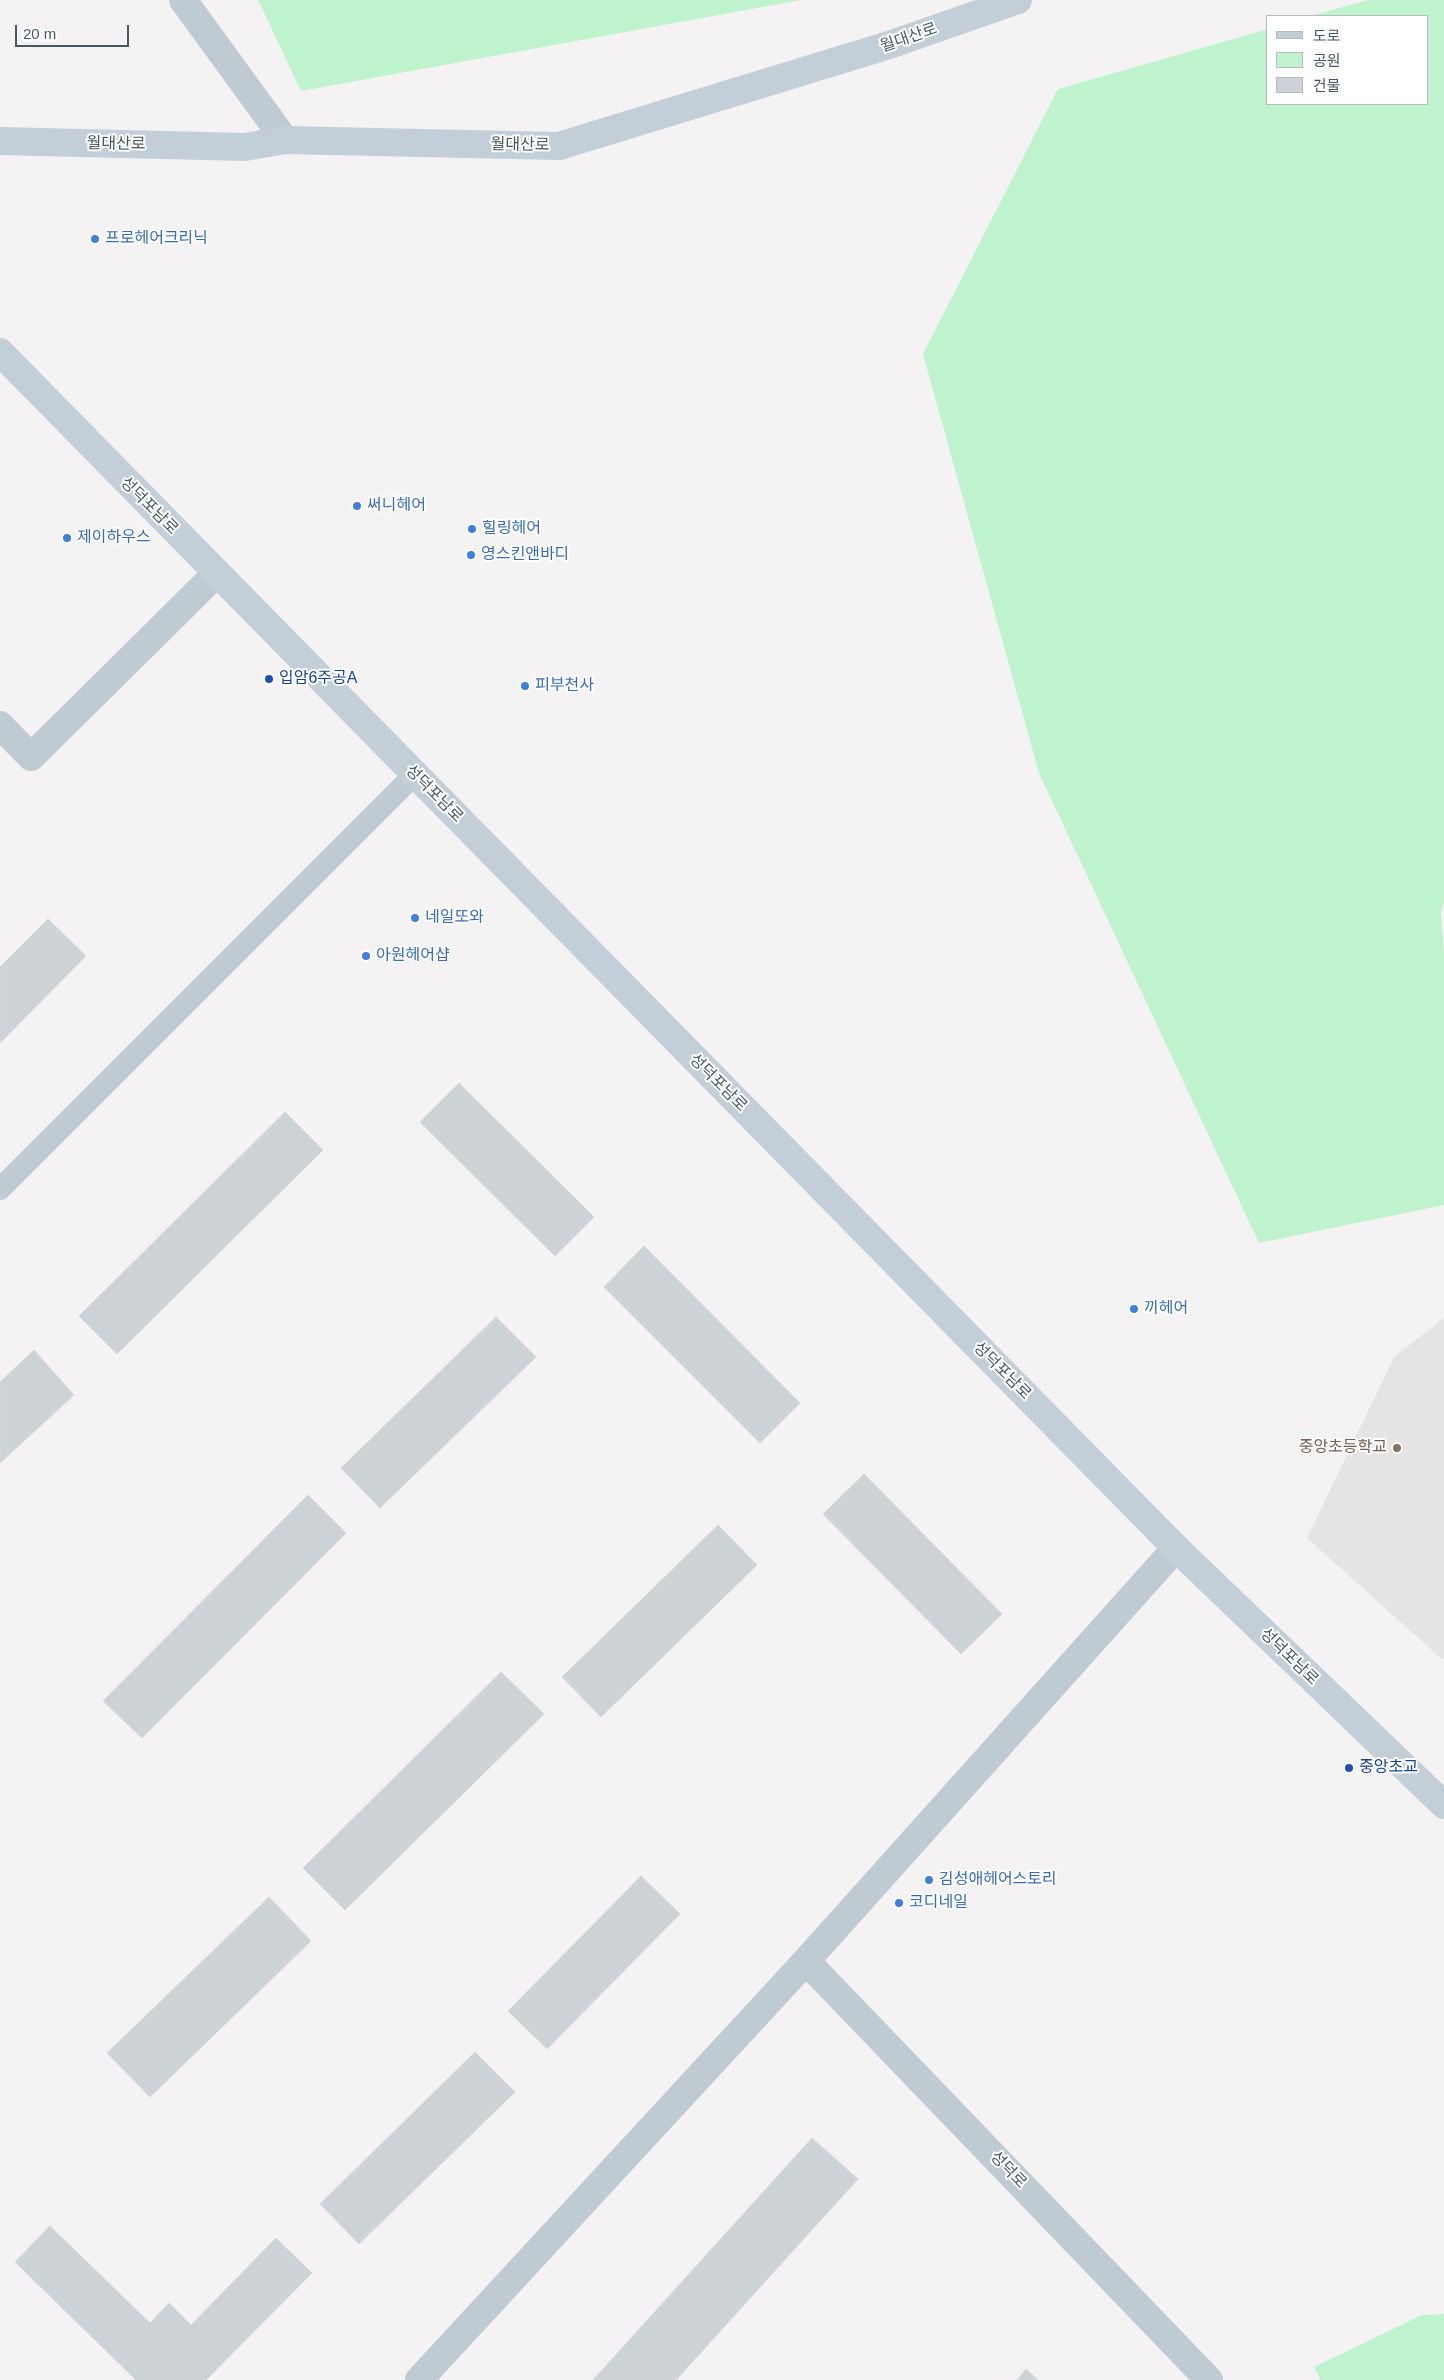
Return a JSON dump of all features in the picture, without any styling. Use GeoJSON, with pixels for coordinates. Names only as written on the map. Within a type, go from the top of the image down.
{"type":"FeatureCollection","features":[{"type":"Feature","properties":{"kind":"street"},"geometry":{"type":"LineString","coordinates":[[183,0],[285,140]]}},
{"type":"Feature","properties":{"kind":"street","name":"월대산로"},"geometry":{"type":"LineString","coordinates":[[0,141],[245,147],[285,140],[559,146],[890,45],[1018,0]]}},
{"type":"Feature","properties":{"kind":"street","name":"성덕포남로"},"geometry":{"type":"LineString","coordinates":[[0,352],[216,574],[1176,1548],[1444,1805]]}},
{"type":"Feature","properties":{"kind":"street"},"geometry":{"type":"LineString","coordinates":[[0,725],[31,757],[216,574]]}},
{"type":"Feature","properties":{"kind":"street"},"geometry":{"type":"LineString","coordinates":[[419,2380],[806,1961],[1176,1548]]}},
{"type":"Feature","properties":{"kind":"street","name":"성덕로"},"geometry":{"type":"LineString","coordinates":[[806,1961],[1209,2380]]}},
{"type":"Feature","properties":{"kind":"lane"},"geometry":{"type":"LineString","coordinates":[[0,1188],[414,775]]}},
{"type":"Feature","properties":{"kind":"shaded area","name":"중앙초등학교"},"geometry":{"type":"Polygon","coordinates":[[[1444,1318],[1444,1661],[1307,1538],[1394,1357],[1444,1318]]]}},
{"type":"Feature","properties":{"kind":"green space"},"geometry":{"type":"Polygon","coordinates":[[[258,0],[801,0],[301,91],[258,0]]]}},
{"type":"Feature","properties":{"kind":"green space"},"geometry":{"type":"Polygon","coordinates":[[[1368,0],[1444,0],[1444,902],[1441,913],[1444,956],[1444,1205],[1259,1243],[1039,773],[923,354],[1058,89],[1266,30],[1266,105],[1429,105],[1429,15],[1315,15],[1368,0]]]}},
{"type":"Feature","properties":{"kind":"green space"},"geometry":{"type":"Polygon","coordinates":[[[1444,2314],[1444,2380],[1321,2380],[1314,2367],[1422,2315],[1444,2314]]]}},
{"type":"Feature","properties":{"kind":"building"},"geometry":{"type":"Polygon","coordinates":[[[48,919],[86,956],[0,1043],[0,967],[48,919]]]}},
{"type":"Feature","properties":{"kind":"building"},"geometry":{"type":"Polygon","coordinates":[[[459,1083],[594,1217],[555,1256],[420,1122],[459,1083]]]}},
{"type":"Feature","properties":{"kind":"building"},"geometry":{"type":"Polygon","coordinates":[[[285,1112],[323,1150],[117,1354],[79,1316],[285,1112]]]}},
{"type":"Feature","properties":{"kind":"building"},"geometry":{"type":"Polygon","coordinates":[[[644,1246],[800,1403],[760,1443],[604,1287],[644,1246]]]}},
{"type":"Feature","properties":{"kind":"building"},"geometry":{"type":"Polygon","coordinates":[[[496,1317],[536,1357],[380,1508],[341,1468],[496,1317]]]}},
{"type":"Feature","properties":{"kind":"building"},"geometry":{"type":"Polygon","coordinates":[[[34,1350],[74,1395],[0,1463],[0,1382],[34,1350]]]}},
{"type":"Feature","properties":{"kind":"building"},"geometry":{"type":"Polygon","coordinates":[[[864,1474],[1002,1614],[961,1654],[823,1514],[864,1474]]]}},
{"type":"Feature","properties":{"kind":"building"},"geometry":{"type":"Polygon","coordinates":[[[308,1495],[346,1533],[142,1738],[103,1701],[308,1495]]]}},
{"type":"Feature","properties":{"kind":"building"},"geometry":{"type":"Polygon","coordinates":[[[718,1525],[757,1565],[601,1717],[562,1677],[718,1525]]]}},
{"type":"Feature","properties":{"kind":"building"},"geometry":{"type":"Polygon","coordinates":[[[501,1672],[544,1714],[345,1910],[303,1868],[501,1672]]]}},
{"type":"Feature","properties":{"kind":"building"},"geometry":{"type":"Polygon","coordinates":[[[641,1876],[680,1914],[547,2049],[508,2011],[641,1876]]]}},
{"type":"Feature","properties":{"kind":"building"},"geometry":{"type":"Polygon","coordinates":[[[269,1897],[311,1941],[150,2097],[107,2053],[269,1897]]]}},
{"type":"Feature","properties":{"kind":"building"},"geometry":{"type":"Polygon","coordinates":[[[475,2052],[515,2092],[359,2244],[320,2204],[475,2052]]]}},
{"type":"Feature","properties":{"kind":"building"},"geometry":{"type":"Polygon","coordinates":[[[812,2138],[858,2179],[676,2380],[593,2380],[812,2138]]]}},
{"type":"Feature","properties":{"kind":"building"},"geometry":{"type":"Polygon","coordinates":[[[50,2226],[150,2323],[169,2303],[191,2325],[276,2238],[312,2273],[206,2380],[136,2380],[15,2262],[50,2226]]]}},
{"type":"Feature","properties":{"kind":"building"},"geometry":{"type":"Polygon","coordinates":[[[1026,2369],[1038,2380],[1017,2380],[1026,2369]]]}},
{"type":"Feature","properties":{"kind":"place","name":"프로헤어크리닉"},"geometry":{"type":"Point","coordinates":[95,239]}},
{"type":"Feature","properties":{"kind":"place","name":"써니헤어"},"geometry":{"type":"Point","coordinates":[357,506]}},
{"type":"Feature","properties":{"kind":"place","name":"힐링헤어"},"geometry":{"type":"Point","coordinates":[472,529]}},
{"type":"Feature","properties":{"kind":"place","name":"제이하우스"},"geometry":{"type":"Point","coordinates":[67,538]}},
{"type":"Feature","properties":{"kind":"place","name":"영스킨앤바디"},"geometry":{"type":"Point","coordinates":[471,555]}},
{"type":"Feature","properties":{"kind":"place","name":"입암6주공A"},"geometry":{"type":"Point","coordinates":[269,679]}},
{"type":"Feature","properties":{"kind":"place","name":"피부천사"},"geometry":{"type":"Point","coordinates":[525,686]}},
{"type":"Feature","properties":{"kind":"place","name":"네일또와"},"geometry":{"type":"Point","coordinates":[415,918]}},
{"type":"Feature","properties":{"kind":"place","name":"아원헤어샵"},"geometry":{"type":"Point","coordinates":[366,956]}},
{"type":"Feature","properties":{"kind":"place","name":"끼헤어"},"geometry":{"type":"Point","coordinates":[1134,1309]}},
{"type":"Feature","properties":{"kind":"place","name":"중앙초등학교"},"geometry":{"type":"Point","coordinates":[1397,1448]}},
{"type":"Feature","properties":{"kind":"place","name":"중앙초교"},"geometry":{"type":"Point","coordinates":[1349,1768]}},
{"type":"Feature","properties":{"kind":"place","name":"김성애헤어스토리"},"geometry":{"type":"Point","coordinates":[929,1880]}},
{"type":"Feature","properties":{"kind":"place","name":"코디네일"},"geometry":{"type":"Point","coordinates":[899,1903]}}]}
